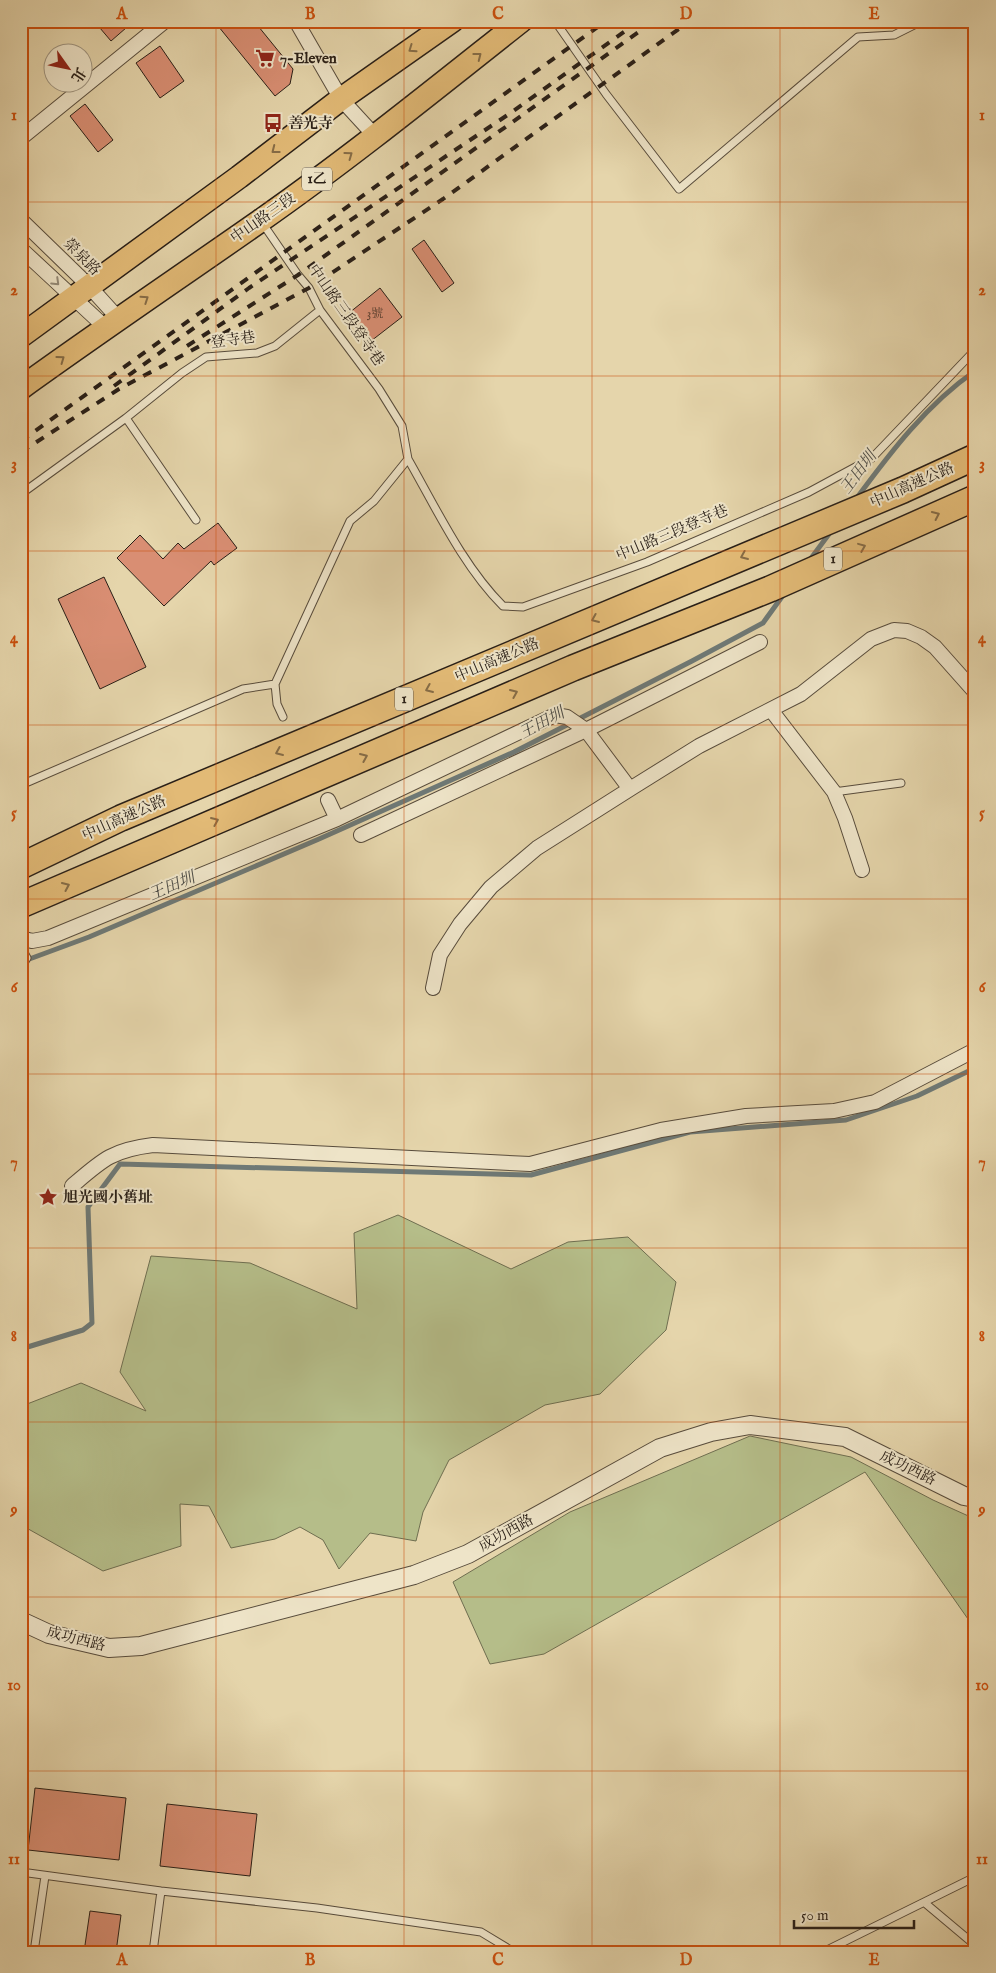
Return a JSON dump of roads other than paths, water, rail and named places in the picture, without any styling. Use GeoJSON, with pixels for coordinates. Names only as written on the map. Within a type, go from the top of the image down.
{"type":"FeatureCollection","features":[{"type":"Feature","properties":{"kind":"highway","name":"中山高速公路"},"geometry":{"type":"LineString","coordinates":[[21,866],[122,818],[903,490],[975,457]]}},
{"type":"Feature","properties":{"kind":"highway","name":"1"},"geometry":{"type":"LineString","coordinates":[[21,905],[563,672],[770,589],[835,558],[898,533],[975,498]]}},
{"type":"Feature","properties":{"kind":"main road"},"geometry":{"type":"LineString","coordinates":[[21,336],[240,178],[341,99],[452,21]]}},
{"type":"Feature","properties":{"kind":"main road","name":"中山路三段"},"geometry":{"type":"LineString","coordinates":[[21,388],[111,322],[261,221],[375,136],[521,21]]}},
{"type":"Feature","properties":{"kind":"street"},"geometry":{"type":"LineString","coordinates":[[21,138],[165,21]]}},
{"type":"Feature","properties":{"kind":"street"},"geometry":{"type":"LineString","coordinates":[[296,21],[341,99],[375,136]]}},
{"type":"Feature","properties":{"kind":"street","name":"榮泉路"},"geometry":{"type":"LineString","coordinates":[[21,220],[81,292],[111,322]]}},
{"type":"Feature","properties":{"kind":"street","name":"榮泉路"},"geometry":{"type":"LineString","coordinates":[[21,248],[81,292],[111,322]]}},
{"type":"Feature","properties":{"kind":"street"},"geometry":{"type":"LineString","coordinates":[[433,988],[440,955],[460,924],[491,887],[537,848],[699,746],[801,694],[871,638],[894,630],[907,631],[921,637],[935,647],[975,692]]}},
{"type":"Feature","properties":{"kind":"street"},"geometry":{"type":"LineString","coordinates":[[361,835],[586,730],[760,642]]}},
{"type":"Feature","properties":{"kind":"street"},"geometry":{"type":"LineString","coordinates":[[771,710],[834,792],[845,818],[862,870]]}},
{"type":"Feature","properties":{"kind":"street"},"geometry":{"type":"LineString","coordinates":[[21,938],[32,941],[48,938],[337,819],[555,715],[567,717],[586,730],[630,789]]}},
{"type":"Feature","properties":{"kind":"street"},"geometry":{"type":"LineString","coordinates":[[328,800],[337,819]]}},
{"type":"Feature","properties":{"kind":"street"},"geometry":{"type":"LineString","coordinates":[[72,1186],[112,1154],[132,1148],[153,1145],[530,1164],[661,1130],[746,1116],[834,1111],[875,1102],[975,1050]]}},
{"type":"Feature","properties":{"kind":"street","name":"成功西路"},"geometry":{"type":"LineString","coordinates":[[21,1620],[49,1634],[109,1648],[141,1646],[304,1604],[414,1574],[468,1554],[660,1448],[711,1432],[750,1425],[845,1437],[964,1496],[975,1498]]}},
{"type":"Feature","properties":{"kind":"lane"},"geometry":{"type":"LineString","coordinates":[[555,21],[606,94],[679,189],[858,37],[894,35],[922,21]]}},
{"type":"Feature","properties":{"kind":"lane","name":"中山路三段登寺巷"},"geometry":{"type":"LineString","coordinates":[[261,221],[309,288],[320,310],[379,388],[402,426],[408,459],[446,526],[486,589],[502,606],[523,607],[647,562],[809,492],[872,458],[975,350]]}},
{"type":"Feature","properties":{"kind":"lane","name":"登寺巷"},"geometry":{"type":"LineString","coordinates":[[21,494],[206,357],[257,353],[275,346],[320,310]]}},
{"type":"Feature","properties":{"kind":"lane"},"geometry":{"type":"LineString","coordinates":[[126,418],[196,520]]}},
{"type":"Feature","properties":{"kind":"lane"},"geometry":{"type":"LineString","coordinates":[[283,717],[277,704],[274,684],[350,521],[374,501],[408,459]]}},
{"type":"Feature","properties":{"kind":"lane"},"geometry":{"type":"LineString","coordinates":[[21,785],[243,689],[274,684]]}},
{"type":"Feature","properties":{"kind":"lane"},"geometry":{"type":"LineString","coordinates":[[834,792],[901,783]]}},
{"type":"Feature","properties":{"kind":"lane"},"geometry":{"type":"LineString","coordinates":[[21,947],[27,958],[21,968]]}},
{"type":"Feature","properties":{"kind":"lane"},"geometry":{"type":"LineString","coordinates":[[21,1872],[161,1892],[317,1908],[481,1932],[509,1949],[510,1952]]}},
{"type":"Feature","properties":{"kind":"lane"},"geometry":{"type":"LineString","coordinates":[[34,1952],[45,1876]]}},
{"type":"Feature","properties":{"kind":"lane"},"geometry":{"type":"LineString","coordinates":[[823,1952],[975,1877]]}},
{"type":"Feature","properties":{"kind":"lane"},"geometry":{"type":"LineString","coordinates":[[153,1952],[161,1892]]}},
{"type":"Feature","properties":{"kind":"lane"},"geometry":{"type":"LineString","coordinates":[[924,1903],[975,1945]]}},
{"type":"Feature","properties":{"kind":"waterway","name":"王田圳"},"geometry":{"type":"LineString","coordinates":[[856,499],[910,430],[941,398],[975,371]]}},
{"type":"Feature","properties":{"kind":"waterway","name":"王田圳"},"geometry":{"type":"LineString","coordinates":[[809,561],[832,530]]}},
{"type":"Feature","properties":{"kind":"waterway","name":"王田圳"},"geometry":{"type":"LineString","coordinates":[[24,961],[89,937],[319,839],[514,752],[763,623],[784,594]]}},
{"type":"Feature","properties":{"kind":"waterway"},"geometry":{"type":"LineString","coordinates":[[21,1349],[83,1330],[92,1323],[88,1207],[120,1164],[531,1175],[690,1132],[846,1120],[917,1096],[975,1068]]}},
{"type":"Feature","properties":{"kind":"railway"},"geometry":{"type":"LineString","coordinates":[[21,441],[606,21]]}},
{"type":"Feature","properties":{"kind":"railway"},"geometry":{"type":"LineString","coordinates":[[114,386],[249,288],[512,112],[639,21]]}},
{"type":"Feature","properties":{"kind":"railway"},"geometry":{"type":"LineString","coordinates":[[187,346],[298,275],[654,21]]}},
{"type":"Feature","properties":{"kind":"railway"},"geometry":{"type":"LineString","coordinates":[[21,452],[119,389],[309,288],[443,199],[690,21]]}},
{"type":"Feature","properties":{"kind":"place","name":"7-Eleven"},"geometry":{"type":"Point","coordinates":[265,58]}},
{"type":"Feature","properties":{"kind":"place","name":"善光寺"},"geometry":{"type":"Point","coordinates":[273,123]}},
{"type":"Feature","properties":{"kind":"place","name":"旭光國小舊址"},"geometry":{"type":"Point","coordinates":[48,1197]}}]}
